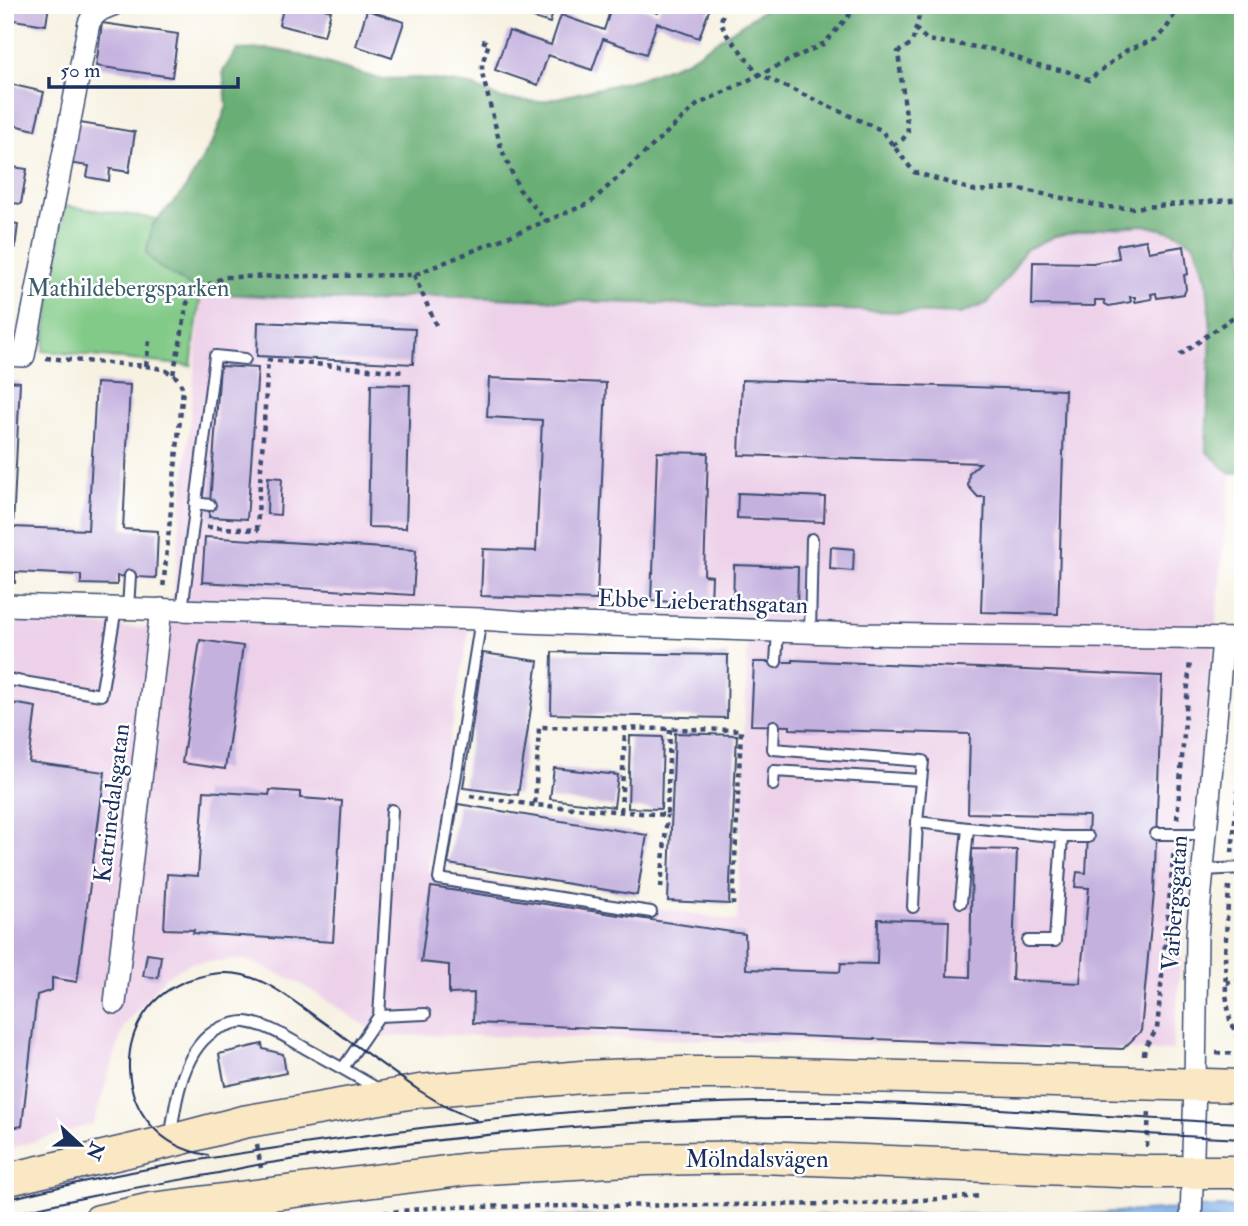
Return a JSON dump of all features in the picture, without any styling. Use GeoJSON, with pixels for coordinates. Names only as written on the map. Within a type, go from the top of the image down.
{"type":"FeatureCollection","features":[{"type":"Feature","properties":{"kind":"main road"},"geometry":{"type":"LineString","coordinates":[[5,1180],[286,1114],[420,1091],[582,1077],[682,1073],[881,1075],[1243,1086]]}},
{"type":"Feature","properties":{"kind":"main road","name":"Mölndalsvägen"},"geometry":{"type":"LineString","coordinates":[[99,1221],[150,1209],[469,1169],[646,1158],[760,1157],[1145,1172],[1243,1172]]}},
{"type":"Feature","properties":{"kind":"street"},"geometry":{"type":"LineString","coordinates":[[15,356],[89,23],[98,11],[113,5]]}},
{"type":"Feature","properties":{"kind":"street","name":"Ebbe Lieberathsgatan"},"geometry":{"type":"LineString","coordinates":[[6,607],[481,619],[810,632],[1237,636]]}},
{"type":"Feature","properties":{"kind":"street","name":"Katrinedalsgatan"},"geometry":{"type":"LineString","coordinates":[[115,1003],[171,610]]}},
{"type":"Feature","properties":{"kind":"street","name":"Varbergsgatan"},"geometry":{"type":"LineString","coordinates":[[1191,1213],[1197,937],[1206,834],[1237,636]]}},
{"type":"Feature","properties":{"kind":"lane"},"geometry":{"type":"LineString","coordinates":[[171,610],[193,526],[215,356],[245,359]]}},
{"type":"Feature","properties":{"kind":"lane"},"geometry":{"type":"LineString","coordinates":[[195,503],[210,505]]}},
{"type":"Feature","properties":{"kind":"lane"},"geometry":{"type":"LineString","coordinates":[[810,632],[812,539]]}},
{"type":"Feature","properties":{"kind":"lane"},"geometry":{"type":"LineString","coordinates":[[5,679],[101,695],[130,576]]}},
{"type":"Feature","properties":{"kind":"lane"},"geometry":{"type":"LineString","coordinates":[[481,619],[439,879],[652,912]]}},
{"type":"Feature","properties":{"kind":"lane"},"geometry":{"type":"LineString","coordinates":[[776,662],[778,631]]}},
{"type":"Feature","properties":{"kind":"lane"},"geometry":{"type":"LineString","coordinates":[[774,726],[774,749],[923,761],[913,907]]}},
{"type":"Feature","properties":{"kind":"lane"},"geometry":{"type":"LineString","coordinates":[[773,785],[774,771],[921,780]]}},
{"type":"Feature","properties":{"kind":"lane"},"geometry":{"type":"LineString","coordinates":[[343,1068],[379,1016],[393,810]]}},
{"type":"Feature","properties":{"kind":"lane"},"geometry":{"type":"LineString","coordinates":[[917,822],[1062,837],[1088,837]]}},
{"type":"Feature","properties":{"kind":"lane"},"geometry":{"type":"LineString","coordinates":[[961,902],[968,828]]}},
{"type":"Feature","properties":{"kind":"lane"},"geometry":{"type":"LineString","coordinates":[[1156,834],[1206,834]]}},
{"type":"Feature","properties":{"kind":"lane"},"geometry":{"type":"LineString","coordinates":[[1028,941],[1055,941],[1062,837]]}},
{"type":"Feature","properties":{"kind":"lane"},"geometry":{"type":"LineString","coordinates":[[1203,870],[1237,869]]}},
{"type":"Feature","properties":{"kind":"lane"},"geometry":{"type":"LineString","coordinates":[[379,1016],[425,1014]]}},
{"type":"Feature","properties":{"kind":"lane"},"geometry":{"type":"LineString","coordinates":[[171,1141],[178,1093],[190,1058],[210,1033],[228,1025],[244,1022],[272,1029],[392,1097]]}},
{"type":"Feature","properties":{"kind":"path"},"geometry":{"type":"LineString","coordinates":[[724,5],[721,23],[727,35],[758,74],[881,130],[914,172],[976,191],[1015,188],[1105,207],[1131,208],[1243,199]]}},
{"type":"Feature","properties":{"kind":"path"},"geometry":{"type":"LineString","coordinates":[[173,374],[187,303],[200,289],[224,277],[414,275],[590,203],[697,105],[825,43],[858,5]]}},
{"type":"Feature","properties":{"kind":"path"},"geometry":{"type":"LineString","coordinates":[[893,145],[908,132],[898,52],[912,43],[922,5]]}},
{"type":"Feature","properties":{"kind":"path"},"geometry":{"type":"LineString","coordinates":[[915,28],[927,40],[997,50],[1038,66],[1066,71],[1089,80],[1127,50],[1156,39],[1166,29],[1177,5]]}},
{"type":"Feature","properties":{"kind":"path"},"geometry":{"type":"LineString","coordinates":[[482,41],[489,43],[481,64],[481,73],[501,148],[519,189],[546,221]]}},
{"type":"Feature","properties":{"kind":"path"},"geometry":{"type":"LineString","coordinates":[[414,275],[436,325]]}},
{"type":"Feature","properties":{"kind":"path"},"geometry":{"type":"LineString","coordinates":[[1180,355],[1243,310]]}},
{"type":"Feature","properties":{"kind":"path"},"geometry":{"type":"LineString","coordinates":[[146,366],[149,341]]}},
{"type":"Feature","properties":{"kind":"path"},"geometry":{"type":"LineString","coordinates":[[15,356],[146,366],[162,369],[179,380],[183,389],[171,610]]}},
{"type":"Feature","properties":{"kind":"path"},"geometry":{"type":"LineString","coordinates":[[245,359],[404,372]]}},
{"type":"Feature","properties":{"kind":"path"},"geometry":{"type":"LineString","coordinates":[[193,526],[257,530],[268,360]]}},
{"type":"Feature","properties":{"kind":"path"},"geometry":{"type":"LineString","coordinates":[[535,805],[539,727],[741,730],[733,905]]}},
{"type":"Feature","properties":{"kind":"path"},"geometry":{"type":"LineString","coordinates":[[621,811],[625,729]]}},
{"type":"Feature","properties":{"kind":"path"},"geometry":{"type":"LineString","coordinates":[[661,888],[670,729]]}},
{"type":"Feature","properties":{"kind":"path"},"geometry":{"type":"LineString","coordinates":[[1243,736],[1237,869],[1226,917],[1225,954],[1230,1020],[1243,1050]]}},
{"type":"Feature","properties":{"kind":"path"},"geometry":{"type":"LineString","coordinates":[[453,793],[535,805],[667,815]]}},
{"type":"Feature","properties":{"kind":"path"},"geometry":{"type":"LineString","coordinates":[[1226,982],[1243,979]]}},
{"type":"Feature","properties":{"kind":"path"},"geometry":{"type":"LineString","coordinates":[[1132,1083],[1130,1105],[1149,1106],[1145,1172]]}},
{"type":"Feature","properties":{"kind":"path"},"geometry":{"type":"LineString","coordinates":[[243,1122],[248,1138],[255,1136],[262,1178],[271,1176],[273,1194]]}},
{"type":"Feature","properties":{"kind":"path"},"geometry":{"type":"LineString","coordinates":[[304,1221],[439,1207],[860,1204],[988,1196]]}},
{"type":"Feature","properties":{"kind":"shaded area"},"geometry":{"type":"Polygon","coordinates":[[[1144,225],[1176,233],[1194,244],[1207,281],[1211,331],[1207,451],[1231,474],[1172,1051],[714,1040],[422,1035],[383,1037],[301,984],[245,959],[190,963],[166,976],[124,1026],[93,1124],[5,1150],[5,621],[160,629],[173,597],[202,293],[375,302],[416,295],[960,314],[1011,273],[1025,250],[1055,236],[1098,228],[1144,225]],[[469,630],[427,871],[737,921],[748,641],[469,630]]]}},
{"type":"Feature","properties":{"kind":"green space"},"geometry":{"type":"Polygon","coordinates":[[[771,5],[1243,5],[1243,471],[1231,474],[1206,451],[1211,331],[1207,281],[1194,244],[1176,233],[1144,225],[1098,228],[1055,236],[1025,250],[988,303],[960,314],[416,295],[375,302],[202,293],[159,267],[146,253],[153,224],[184,191],[214,139],[227,106],[223,71],[237,50],[269,49],[293,53],[379,79],[419,78],[470,85],[502,99],[540,102],[638,79],[688,60],[771,5]]]}},
{"type":"Feature","properties":{"kind":"green space","name":"Mathildebergsparken"},"geometry":{"type":"Polygon","coordinates":[[[65,206],[210,226],[191,366],[43,351],[65,206]]]}},
{"type":"Feature","properties":{"kind":"water"},"geometry":{"type":"Polygon","coordinates":[[[1243,1208],[1243,1221],[411,1221],[462,1217],[1084,1214],[1243,1208]]]}},
{"type":"Feature","properties":{"kind":"building"},"geometry":{"type":"Polygon","coordinates":[[[9,5],[49,5],[46,25],[7,19],[9,5]]]}},
{"type":"Feature","properties":{"kind":"building"},"geometry":{"type":"Polygon","coordinates":[[[284,5],[326,5],[325,9],[331,11],[324,36],[279,25],[284,5]]]}},
{"type":"Feature","properties":{"kind":"building"},"geometry":{"type":"Polygon","coordinates":[[[515,5],[532,5],[528,16],[513,11],[515,5]]]}},
{"type":"Feature","properties":{"kind":"building"},"geometry":{"type":"Polygon","coordinates":[[[612,5],[635,5],[658,13],[661,5],[711,5],[699,38],[657,23],[646,54],[603,39],[592,70],[548,55],[538,85],[495,70],[509,31],[551,45],[561,15],[604,30],[612,5]]]}},
{"type":"Feature","properties":{"kind":"building"},"geometry":{"type":"Polygon","coordinates":[[[538,7],[553,12],[550,23],[534,18],[538,7]]]}},
{"type":"Feature","properties":{"kind":"building"},"geometry":{"type":"Polygon","coordinates":[[[367,10],[404,22],[392,58],[356,46],[367,10]]]}},
{"type":"Feature","properties":{"kind":"building"},"geometry":{"type":"Polygon","coordinates":[[[102,23],[178,34],[172,77],[96,66],[102,23]]]}},
{"type":"Feature","properties":{"kind":"building"},"geometry":{"type":"Polygon","coordinates":[[[5,83],[44,92],[35,130],[5,123],[5,83]]]}},
{"type":"Feature","properties":{"kind":"building"},"geometry":{"type":"Polygon","coordinates":[[[74,122],[135,132],[129,172],[110,169],[109,181],[87,177],[89,166],[67,163],[74,122]]]}},
{"type":"Feature","properties":{"kind":"building"},"geometry":{"type":"Polygon","coordinates":[[[5,166],[27,169],[21,204],[5,202],[5,166]]]}},
{"type":"Feature","properties":{"kind":"building"},"geometry":{"type":"Polygon","coordinates":[[[5,222],[18,224],[15,248],[5,246],[5,222]]]}},
{"type":"Feature","properties":{"kind":"building"},"geometry":{"type":"Polygon","coordinates":[[[1146,240],[1149,252],[1184,246],[1188,274],[1184,275],[1184,294],[1157,298],[1156,293],[1151,294],[1152,299],[1135,302],[1135,297],[1130,297],[1131,302],[1109,306],[1104,300],[1095,300],[1095,306],[1032,305],[1033,262],[1093,263],[1119,258],[1117,245],[1146,240]]]}},
{"type":"Feature","properties":{"kind":"building"},"geometry":{"type":"Polygon","coordinates":[[[258,322],[415,329],[413,364],[257,356],[258,322]]]}},
{"type":"Feature","properties":{"kind":"building"},"geometry":{"type":"Polygon","coordinates":[[[220,366],[258,368],[247,519],[209,517],[220,366]]]}},
{"type":"Feature","properties":{"kind":"building"},"geometry":{"type":"Polygon","coordinates":[[[489,378],[606,383],[597,600],[481,596],[483,549],[536,551],[542,420],[487,417],[489,378]]]}},
{"type":"Feature","properties":{"kind":"building"},"geometry":{"type":"Polygon","coordinates":[[[742,380],[1065,390],[1058,614],[981,612],[985,497],[978,497],[968,486],[969,473],[980,463],[739,455],[742,380]]]}},
{"type":"Feature","properties":{"kind":"building"},"geometry":{"type":"Polygon","coordinates":[[[5,381],[20,382],[13,527],[88,530],[96,383],[130,385],[123,529],[158,531],[156,578],[117,576],[117,585],[81,584],[81,575],[15,572],[15,583],[5,582],[5,381]]]}},
{"type":"Feature","properties":{"kind":"building"},"geometry":{"type":"Polygon","coordinates":[[[371,384],[410,385],[406,528],[368,527],[371,384]]]}},
{"type":"Feature","properties":{"kind":"building"},"geometry":{"type":"Polygon","coordinates":[[[657,452],[708,453],[704,575],[712,576],[711,603],[651,601],[657,452]]]}},
{"type":"Feature","properties":{"kind":"building"},"geometry":{"type":"Polygon","coordinates":[[[268,477],[282,478],[280,515],[267,514],[268,477]]]}},
{"type":"Feature","properties":{"kind":"building"},"geometry":{"type":"Polygon","coordinates":[[[738,493],[825,497],[824,522],[737,518],[738,493]]]}},
{"type":"Feature","properties":{"kind":"building"},"geometry":{"type":"Polygon","coordinates":[[[205,537],[416,550],[413,595],[202,582],[205,537]]]}},
{"type":"Feature","properties":{"kind":"building"},"geometry":{"type":"Polygon","coordinates":[[[831,547],[854,549],[853,571],[830,569],[831,547]]]}},
{"type":"Feature","properties":{"kind":"building"},"geometry":{"type":"Polygon","coordinates":[[[734,565],[798,567],[797,611],[733,609],[734,565]]]}},
{"type":"Feature","properties":{"kind":"building"},"geometry":{"type":"Polygon","coordinates":[[[200,640],[243,646],[225,769],[182,763],[200,640]]]}},
{"type":"Feature","properties":{"kind":"building"},"geometry":{"type":"Polygon","coordinates":[[[552,652],[728,655],[727,718],[551,714],[552,652]]]}},
{"type":"Feature","properties":{"kind":"building"},"geometry":{"type":"Polygon","coordinates":[[[483,653],[538,661],[518,795],[463,788],[483,653]]]}},
{"type":"Feature","properties":{"kind":"building"},"geometry":{"type":"Polygon","coordinates":[[[793,660],[1162,676],[1154,893],[1141,1031],[1123,1049],[473,1023],[474,993],[449,994],[449,965],[421,962],[431,887],[745,934],[746,969],[840,972],[841,963],[877,964],[878,919],[949,921],[947,976],[970,977],[972,849],[1017,850],[1012,980],[1080,983],[1089,888],[1075,887],[1077,872],[1086,873],[1089,816],[968,813],[970,734],[790,729],[790,726],[751,725],[754,662],[793,660]]]}},
{"type":"Feature","properties":{"kind":"building"},"geometry":{"type":"Polygon","coordinates":[[[5,702],[36,707],[29,762],[105,772],[77,982],[52,978],[52,990],[37,995],[22,1126],[5,1129],[5,702]]]}},
{"type":"Feature","properties":{"kind":"building"},"geometry":{"type":"Polygon","coordinates":[[[675,733],[737,735],[729,904],[668,901],[675,733]]]}},
{"type":"Feature","properties":{"kind":"building"},"geometry":{"type":"Polygon","coordinates":[[[630,736],[663,737],[661,809],[628,808],[630,736]]]}},
{"type":"Feature","properties":{"kind":"building"},"geometry":{"type":"Polygon","coordinates":[[[554,768],[618,775],[614,807],[550,799],[554,768]]]}},
{"type":"Feature","properties":{"kind":"building"},"geometry":{"type":"Polygon","coordinates":[[[270,790],[300,792],[300,798],[342,801],[333,942],[164,929],[167,874],[198,876],[204,791],[269,795],[270,790]]]}},
{"type":"Feature","properties":{"kind":"building"},"geometry":{"type":"Polygon","coordinates":[[[458,804],[647,835],[637,895],[448,864],[458,804]]]}},
{"type":"Feature","properties":{"kind":"building"},"geometry":{"type":"Polygon","coordinates":[[[147,954],[161,956],[158,978],[143,976],[147,954]]]}},
{"type":"Feature","properties":{"kind":"building"},"geometry":{"type":"Polygon","coordinates":[[[262,1044],[263,1049],[283,1054],[286,1073],[225,1086],[219,1054],[262,1044]]]}},
{"type":"Feature","properties":{"kind":"tram line"},"geometry":{"type":"LineString","coordinates":[[208,1155],[175,1144],[151,1125],[135,1100],[129,1071],[132,1042],[144,1015],[165,993],[195,978],[213,974],[243,975],[272,987],[420,1091],[446,1107],[476,1120]]}},
{"type":"Feature","properties":{"kind":"tram line"},"geometry":{"type":"LineString","coordinates":[[5,1200],[124,1173],[285,1147],[454,1124],[648,1106],[778,1102],[893,1103],[1243,1123]]}},
{"type":"Feature","properties":{"kind":"tram line"},"geometry":{"type":"LineString","coordinates":[[5,1216],[81,1198],[263,1164],[458,1138],[589,1126],[720,1119],[843,1118],[1243,1139]]}}]}
